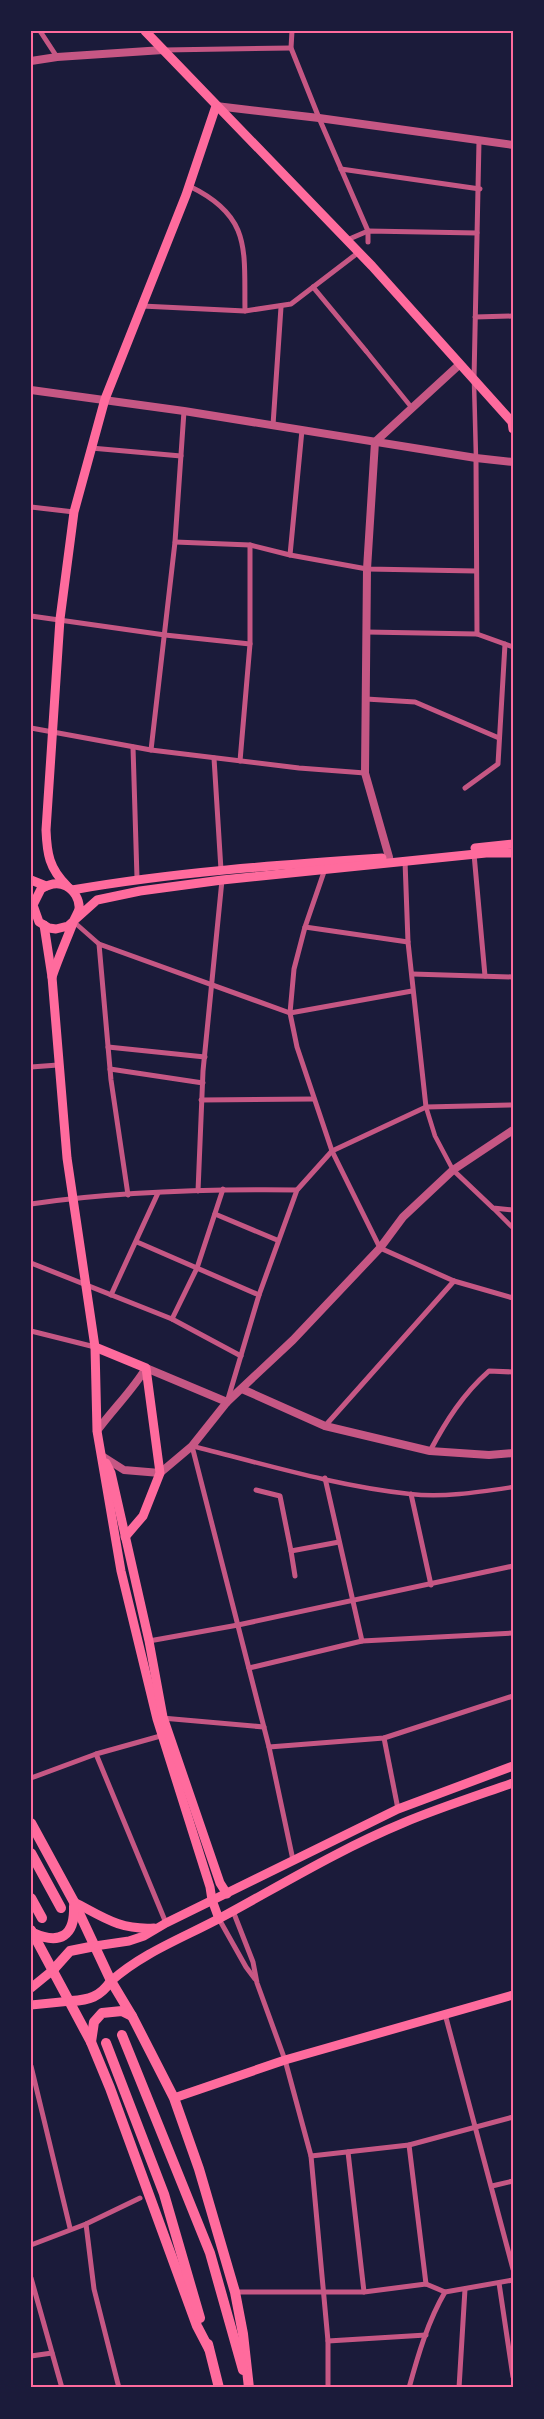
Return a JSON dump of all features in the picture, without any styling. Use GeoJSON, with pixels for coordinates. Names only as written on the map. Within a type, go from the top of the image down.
{"type":"FeatureCollection","features":[{"type":"Feature","properties":{"kind":"highway"},"geometry":{"type":"LineString","coordinates":[[31,1823],[74,1902],[111,1981],[132,2016],[174,2098],[202,2178],[235,2292],[244,2342],[249,2388]]}},
{"type":"Feature","properties":{"kind":"highway"},"geometry":{"type":"LineString","coordinates":[[31,1853],[60,1908]]}},
{"type":"Feature","properties":{"kind":"highway"},"geometry":{"type":"LineString","coordinates":[[31,1898],[42,1918]]}},
{"type":"Feature","properties":{"kind":"highway"},"geometry":{"type":"LineString","coordinates":[[32,1932],[44,1939],[56,1939],[66,1935],[72,1928],[75,1916],[74,1902]]}},
{"type":"Feature","properties":{"kind":"highway"},"geometry":{"type":"LineString","coordinates":[[32,1932],[60,1985],[71,2001],[91,2042],[110,2088],[196,2326],[209,2349]]}},
{"type":"Feature","properties":{"kind":"highway"},"geometry":{"type":"LineString","coordinates":[[53,1970],[70,1952],[95,1946]]}},
{"type":"Feature","properties":{"kind":"highway"},"geometry":{"type":"LineString","coordinates":[[71,2001],[95,1998],[104,1992],[111,1981]]}},
{"type":"Feature","properties":{"kind":"highway"},"geometry":{"type":"LineString","coordinates":[[91,2042],[94,2022],[102,2013],[122,2011],[132,2016]]}},
{"type":"Feature","properties":{"kind":"highway"},"geometry":{"type":"LineString","coordinates":[[122,2036],[210,2253],[249,2388]]}},
{"type":"Feature","properties":{"kind":"highway"},"geometry":{"type":"LineString","coordinates":[[106,2043],[164,2194],[219,2388]]}},
{"type":"Feature","properties":{"kind":"main road"},"geometry":{"type":"LineString","coordinates":[[145,31],[359,252],[474,379],[512,425]]}},
{"type":"Feature","properties":{"kind":"main road"},"geometry":{"type":"LineString","coordinates":[[52,977],[73,921],[77,916],[78,902],[52,868],[47,852],[60,619],[74,512],[105,399],[189,186],[216,106]]}},
{"type":"Feature","properties":{"kind":"main road"},"geometry":{"type":"LineString","coordinates":[[31,880],[46,886],[60,884],[69,888],[137,878],[221,870],[512,846]]}},
{"type":"Feature","properties":{"kind":"main road"},"geometry":{"type":"LineString","coordinates":[[44,925],[56,929],[62,928],[97,900],[140,891],[222,880],[474,854],[512,846]]}},
{"type":"Feature","properties":{"kind":"main road"},"geometry":{"type":"LineString","coordinates":[[46,886],[34,900],[33,910],[44,925],[52,977],[58,1065],[73,1198],[95,1347],[97,1431],[121,1571],[160,1718],[210,1887],[212,1900],[219,1918]]}},
{"type":"Feature","properties":{"kind":"main road"},"geometry":{"type":"LineString","coordinates":[[95,1347],[146,1368],[160,1473],[143,1516],[125,1536]]}},
{"type":"Feature","properties":{"kind":"main road"},"geometry":{"type":"LineString","coordinates":[[102,1456],[111,1473],[149,1641],[160,1718]]}},
{"type":"Feature","properties":{"kind":"main road"},"geometry":{"type":"LineString","coordinates":[[165,1735],[220,1883],[227,1894],[233,1911]]}},
{"type":"Feature","properties":{"kind":"main road"},"geometry":{"type":"LineString","coordinates":[[95,1946],[129,1941],[144,1936],[157,1927],[398,1809],[513,1766]]}},
{"type":"Feature","properties":{"kind":"main road"},"geometry":{"type":"LineString","coordinates":[[111,1981],[125,1968],[155,1949],[233,1911],[304,1871],[402,1823],[513,1783]]}},
{"type":"Feature","properties":{"kind":"main road"},"geometry":{"type":"LineString","coordinates":[[398,1809],[402,1823]]}},
{"type":"Feature","properties":{"kind":"main road"},"geometry":{"type":"LineString","coordinates":[[74,1902],[108,1922],[125,1927],[157,1927]]}},
{"type":"Feature","properties":{"kind":"main road"},"geometry":{"type":"LineString","coordinates":[[31,1988],[53,1970]]}},
{"type":"Feature","properties":{"kind":"main road"},"geometry":{"type":"LineString","coordinates":[[174,2098],[285,2060],[513,1995]]}},
{"type":"Feature","properties":{"kind":"main road"},"geometry":{"type":"LineString","coordinates":[[31,2005],[71,2001]]}},
{"type":"Feature","properties":{"kind":"street"},"geometry":{"type":"LineString","coordinates":[[40,31],[57,56]]}},
{"type":"Feature","properties":{"kind":"street"},"geometry":{"type":"LineString","coordinates":[[292,31],[291,48],[368,231],[368,242]]}},
{"type":"Feature","properties":{"kind":"street"},"geometry":{"type":"LineString","coordinates":[[31,61],[57,56],[163,50],[291,48]]}},
{"type":"Feature","properties":{"kind":"street"},"geometry":{"type":"LineString","coordinates":[[216,106],[319,118],[513,145]]}},
{"type":"Feature","properties":{"kind":"street"},"geometry":{"type":"LineString","coordinates":[[477,634],[474,379],[480,141]]}},
{"type":"Feature","properties":{"kind":"street"},"geometry":{"type":"LineString","coordinates":[[341,169],[480,189]]}},
{"type":"Feature","properties":{"kind":"street"},"geometry":{"type":"LineString","coordinates":[[189,186],[212,196],[228,212],[240,232],[244,250],[245,311]]}},
{"type":"Feature","properties":{"kind":"street"},"geometry":{"type":"LineString","coordinates":[[347,240],[368,231],[477,234]]}},
{"type":"Feature","properties":{"kind":"street"},"geometry":{"type":"LineString","coordinates":[[142,306],[245,311],[281,307],[291,304],[359,252]]}},
{"type":"Feature","properties":{"kind":"street"},"geometry":{"type":"LineString","coordinates":[[313,287],[412,409]]}},
{"type":"Feature","properties":{"kind":"street"},"geometry":{"type":"LineString","coordinates":[[273,425],[281,307]]}},
{"type":"Feature","properties":{"kind":"street"},"geometry":{"type":"LineString","coordinates":[[475,317],[513,316]]}},
{"type":"Feature","properties":{"kind":"street"},"geometry":{"type":"LineString","coordinates":[[389,857],[364,773],[367,569],[375,442],[460,364]]}},
{"type":"Feature","properties":{"kind":"street"},"geometry":{"type":"LineString","coordinates":[[31,390],[105,399],[476,458],[513,462]]}},
{"type":"Feature","properties":{"kind":"street"},"geometry":{"type":"LineString","coordinates":[[151,750],[175,542],[184,411]]}},
{"type":"Feature","properties":{"kind":"street"},"geometry":{"type":"LineString","coordinates":[[290,555],[302,430]]}},
{"type":"Feature","properties":{"kind":"street"},"geometry":{"type":"LineString","coordinates":[[91,448],[181,456]]}},
{"type":"Feature","properties":{"kind":"street"},"geometry":{"type":"LineString","coordinates":[[31,507],[74,512]]}},
{"type":"Feature","properties":{"kind":"street"},"geometry":{"type":"LineString","coordinates":[[175,542],[250,545],[290,555],[367,569],[476,571]]}},
{"type":"Feature","properties":{"kind":"street"},"geometry":{"type":"LineString","coordinates":[[240,761],[250,644],[250,545]]}},
{"type":"Feature","properties":{"kind":"street"},"geometry":{"type":"LineString","coordinates":[[31,616],[165,636],[250,644]]}},
{"type":"Feature","properties":{"kind":"street"},"geometry":{"type":"LineString","coordinates":[[366,632],[477,634],[513,647]]}},
{"type":"Feature","properties":{"kind":"street"},"geometry":{"type":"LineString","coordinates":[[465,788],[498,764],[505,644]]}},
{"type":"Feature","properties":{"kind":"street"},"geometry":{"type":"LineString","coordinates":[[366,699],[415,702],[499,738]]}},
{"type":"Feature","properties":{"kind":"street"},"geometry":{"type":"LineString","coordinates":[[31,728],[151,750],[364,773]]}},
{"type":"Feature","properties":{"kind":"street"},"geometry":{"type":"LineString","coordinates":[[133,747],[137,878]]}},
{"type":"Feature","properties":{"kind":"street"},"geometry":{"type":"LineString","coordinates":[[214,758],[221,870]]}},
{"type":"Feature","properties":{"kind":"street"},"geometry":{"type":"LineString","coordinates":[[474,854],[485,976]]}},
{"type":"Feature","properties":{"kind":"street"},"geometry":{"type":"LineString","coordinates":[[405,861],[412,991],[426,1107],[435,1136],[453,1170],[513,1228]]}},
{"type":"Feature","properties":{"kind":"street"},"geometry":{"type":"LineString","coordinates":[[325,869],[305,927],[294,968],[290,1013],[297,1047],[332,1151],[380,1248],[454,1280],[513,1298]]}},
{"type":"Feature","properties":{"kind":"street"},"geometry":{"type":"LineString","coordinates":[[198,1191],[204,1057],[222,880]]}},
{"type":"Feature","properties":{"kind":"street"},"geometry":{"type":"LineString","coordinates":[[73,921],[99,944],[290,1013],[412,991]]}},
{"type":"Feature","properties":{"kind":"street"},"geometry":{"type":"LineString","coordinates":[[305,927],[408,942]]}},
{"type":"Feature","properties":{"kind":"street"},"geometry":{"type":"LineString","coordinates":[[99,944],[110,1069],[128,1195]]}},
{"type":"Feature","properties":{"kind":"street"},"geometry":{"type":"LineString","coordinates":[[412,974],[513,977]]}},
{"type":"Feature","properties":{"kind":"street"},"geometry":{"type":"LineString","coordinates":[[108,1048],[204,1057]]}},
{"type":"Feature","properties":{"kind":"street"},"geometry":{"type":"LineString","coordinates":[[31,1067],[58,1065]]}},
{"type":"Feature","properties":{"kind":"street"},"geometry":{"type":"LineString","coordinates":[[110,1069],[203,1083]]}},
{"type":"Feature","properties":{"kind":"street"},"geometry":{"type":"LineString","coordinates":[[202,1100],[314,1099]]}},
{"type":"Feature","properties":{"kind":"street"},"geometry":{"type":"LineString","coordinates":[[227,1402],[277,1240],[297,1190],[332,1151],[426,1107],[513,1105]]}},
{"type":"Feature","properties":{"kind":"street"},"geometry":{"type":"LineString","coordinates":[[102,1456],[124,1470],[160,1473],[192,1446],[227,1402],[294,1340],[380,1248],[403,1217],[453,1170],[513,1130]]}},
{"type":"Feature","properties":{"kind":"street"},"geometry":{"type":"LineString","coordinates":[[31,1204],[73,1198],[223,1189],[297,1190]]}},
{"type":"Feature","properties":{"kind":"street"},"geometry":{"type":"LineString","coordinates":[[172,1319],[197,1268],[223,1189]]}},
{"type":"Feature","properties":{"kind":"street"},"geometry":{"type":"LineString","coordinates":[[111,1295],[158,1193]]}},
{"type":"Feature","properties":{"kind":"street"},"geometry":{"type":"LineString","coordinates":[[493,1208],[513,1210]]}},
{"type":"Feature","properties":{"kind":"street"},"geometry":{"type":"LineString","coordinates":[[215,1214],[277,1240]]}},
{"type":"Feature","properties":{"kind":"street"},"geometry":{"type":"LineString","coordinates":[[137,1242],[259,1295]]}},
{"type":"Feature","properties":{"kind":"street"},"geometry":{"type":"LineString","coordinates":[[31,1263],[172,1319],[241,1356]]}},
{"type":"Feature","properties":{"kind":"street"},"geometry":{"type":"LineString","coordinates":[[325,1426],[454,1280]]}},
{"type":"Feature","properties":{"kind":"street"},"geometry":{"type":"LineString","coordinates":[[31,1331],[95,1347]]}},
{"type":"Feature","properties":{"kind":"street"},"geometry":{"type":"LineString","coordinates":[[97,1431],[113,1408],[133,1390],[146,1368],[227,1402]]}},
{"type":"Feature","properties":{"kind":"street"},"geometry":{"type":"LineString","coordinates":[[430,1451],[448,1417],[477,1382],[489,1371],[513,1372]]}},
{"type":"Feature","properties":{"kind":"street"},"geometry":{"type":"LineString","coordinates":[[242,1389],[325,1426],[430,1451],[489,1455],[513,1453]]}},
{"type":"Feature","properties":{"kind":"street"},"geometry":{"type":"LineString","coordinates":[[192,1446],[325,1478],[411,1494],[474,1493],[513,1487]]}},
{"type":"Feature","properties":{"kind":"street"},"geometry":{"type":"LineString","coordinates":[[192,1446],[264,1726],[293,1860]]}},
{"type":"Feature","properties":{"kind":"street"},"geometry":{"type":"LineString","coordinates":[[325,1478],[362,1641]]}},
{"type":"Feature","properties":{"kind":"street"},"geometry":{"type":"LineString","coordinates":[[256,1490],[280,1496],[295,1576]]}},
{"type":"Feature","properties":{"kind":"street"},"geometry":{"type":"LineString","coordinates":[[411,1494],[431,1585]]}},
{"type":"Feature","properties":{"kind":"street"},"geometry":{"type":"LineString","coordinates":[[291,1550],[339,1542]]}},
{"type":"Feature","properties":{"kind":"street"},"geometry":{"type":"LineString","coordinates":[[149,1641],[238,1625],[513,1566]]}},
{"type":"Feature","properties":{"kind":"street"},"geometry":{"type":"LineString","coordinates":[[249,1668],[362,1641],[513,1633]]}},
{"type":"Feature","properties":{"kind":"street"},"geometry":{"type":"LineString","coordinates":[[269,1747],[384,1738],[513,1696]]}},
{"type":"Feature","properties":{"kind":"street"},"geometry":{"type":"LineString","coordinates":[[160,1718],[264,1726]]}},
{"type":"Feature","properties":{"kind":"street"},"geometry":{"type":"LineString","coordinates":[[31,1778],[96,1754],[165,1735]]}},
{"type":"Feature","properties":{"kind":"street"},"geometry":{"type":"LineString","coordinates":[[384,1738],[398,1809]]}},
{"type":"Feature","properties":{"kind":"street"},"geometry":{"type":"LineString","coordinates":[[96,1754],[166,1923]]}},
{"type":"Feature","properties":{"kind":"street"},"geometry":{"type":"LineString","coordinates":[[233,1911],[253,1962],[256,1979],[285,2060],[311,2156],[328,2341],[328,2388]]}},
{"type":"Feature","properties":{"kind":"street"},"geometry":{"type":"LineString","coordinates":[[219,1918],[246,1967],[256,1979]]}},
{"type":"Feature","properties":{"kind":"street"},"geometry":{"type":"LineString","coordinates":[[445,2014],[513,2269]]}},
{"type":"Feature","properties":{"kind":"street"},"geometry":{"type":"LineString","coordinates":[[31,2066],[70,2228]]}},
{"type":"Feature","properties":{"kind":"street"},"geometry":{"type":"LineString","coordinates":[[311,2156],[409,2145],[513,2117]]}},
{"type":"Feature","properties":{"kind":"street"},"geometry":{"type":"LineString","coordinates":[[409,2145],[426,2284]]}},
{"type":"Feature","properties":{"kind":"street"},"geometry":{"type":"LineString","coordinates":[[348,2152],[364,2292]]}},
{"type":"Feature","properties":{"kind":"street"},"geometry":{"type":"LineString","coordinates":[[492,2186],[513,2180]]}},
{"type":"Feature","properties":{"kind":"street"},"geometry":{"type":"LineString","coordinates":[[31,2244],[70,2228],[86,2224],[140,2198]]}},
{"type":"Feature","properties":{"kind":"street"},"geometry":{"type":"LineString","coordinates":[[86,2224],[94,2289],[119,2388]]}},
{"type":"Feature","properties":{"kind":"street"},"geometry":{"type":"LineString","coordinates":[[31,2278],[62,2388]]}},
{"type":"Feature","properties":{"kind":"street"},"geometry":{"type":"LineString","coordinates":[[235,2292],[364,2292],[426,2284],[445,2292],[513,2280]]}},
{"type":"Feature","properties":{"kind":"street"},"geometry":{"type":"LineString","coordinates":[[499,2283],[513,2377]]}},
{"type":"Feature","properties":{"kind":"street"},"geometry":{"type":"LineString","coordinates":[[459,2388],[465,2289]]}},
{"type":"Feature","properties":{"kind":"street"},"geometry":{"type":"LineString","coordinates":[[409,2388],[416,2360],[434,2311],[445,2292]]}},
{"type":"Feature","properties":{"kind":"street"},"geometry":{"type":"LineString","coordinates":[[328,2341],[426,2335]]}},
{"type":"Feature","properties":{"kind":"street"},"geometry":{"type":"LineString","coordinates":[[31,2356],[52,2353]]}}]}
